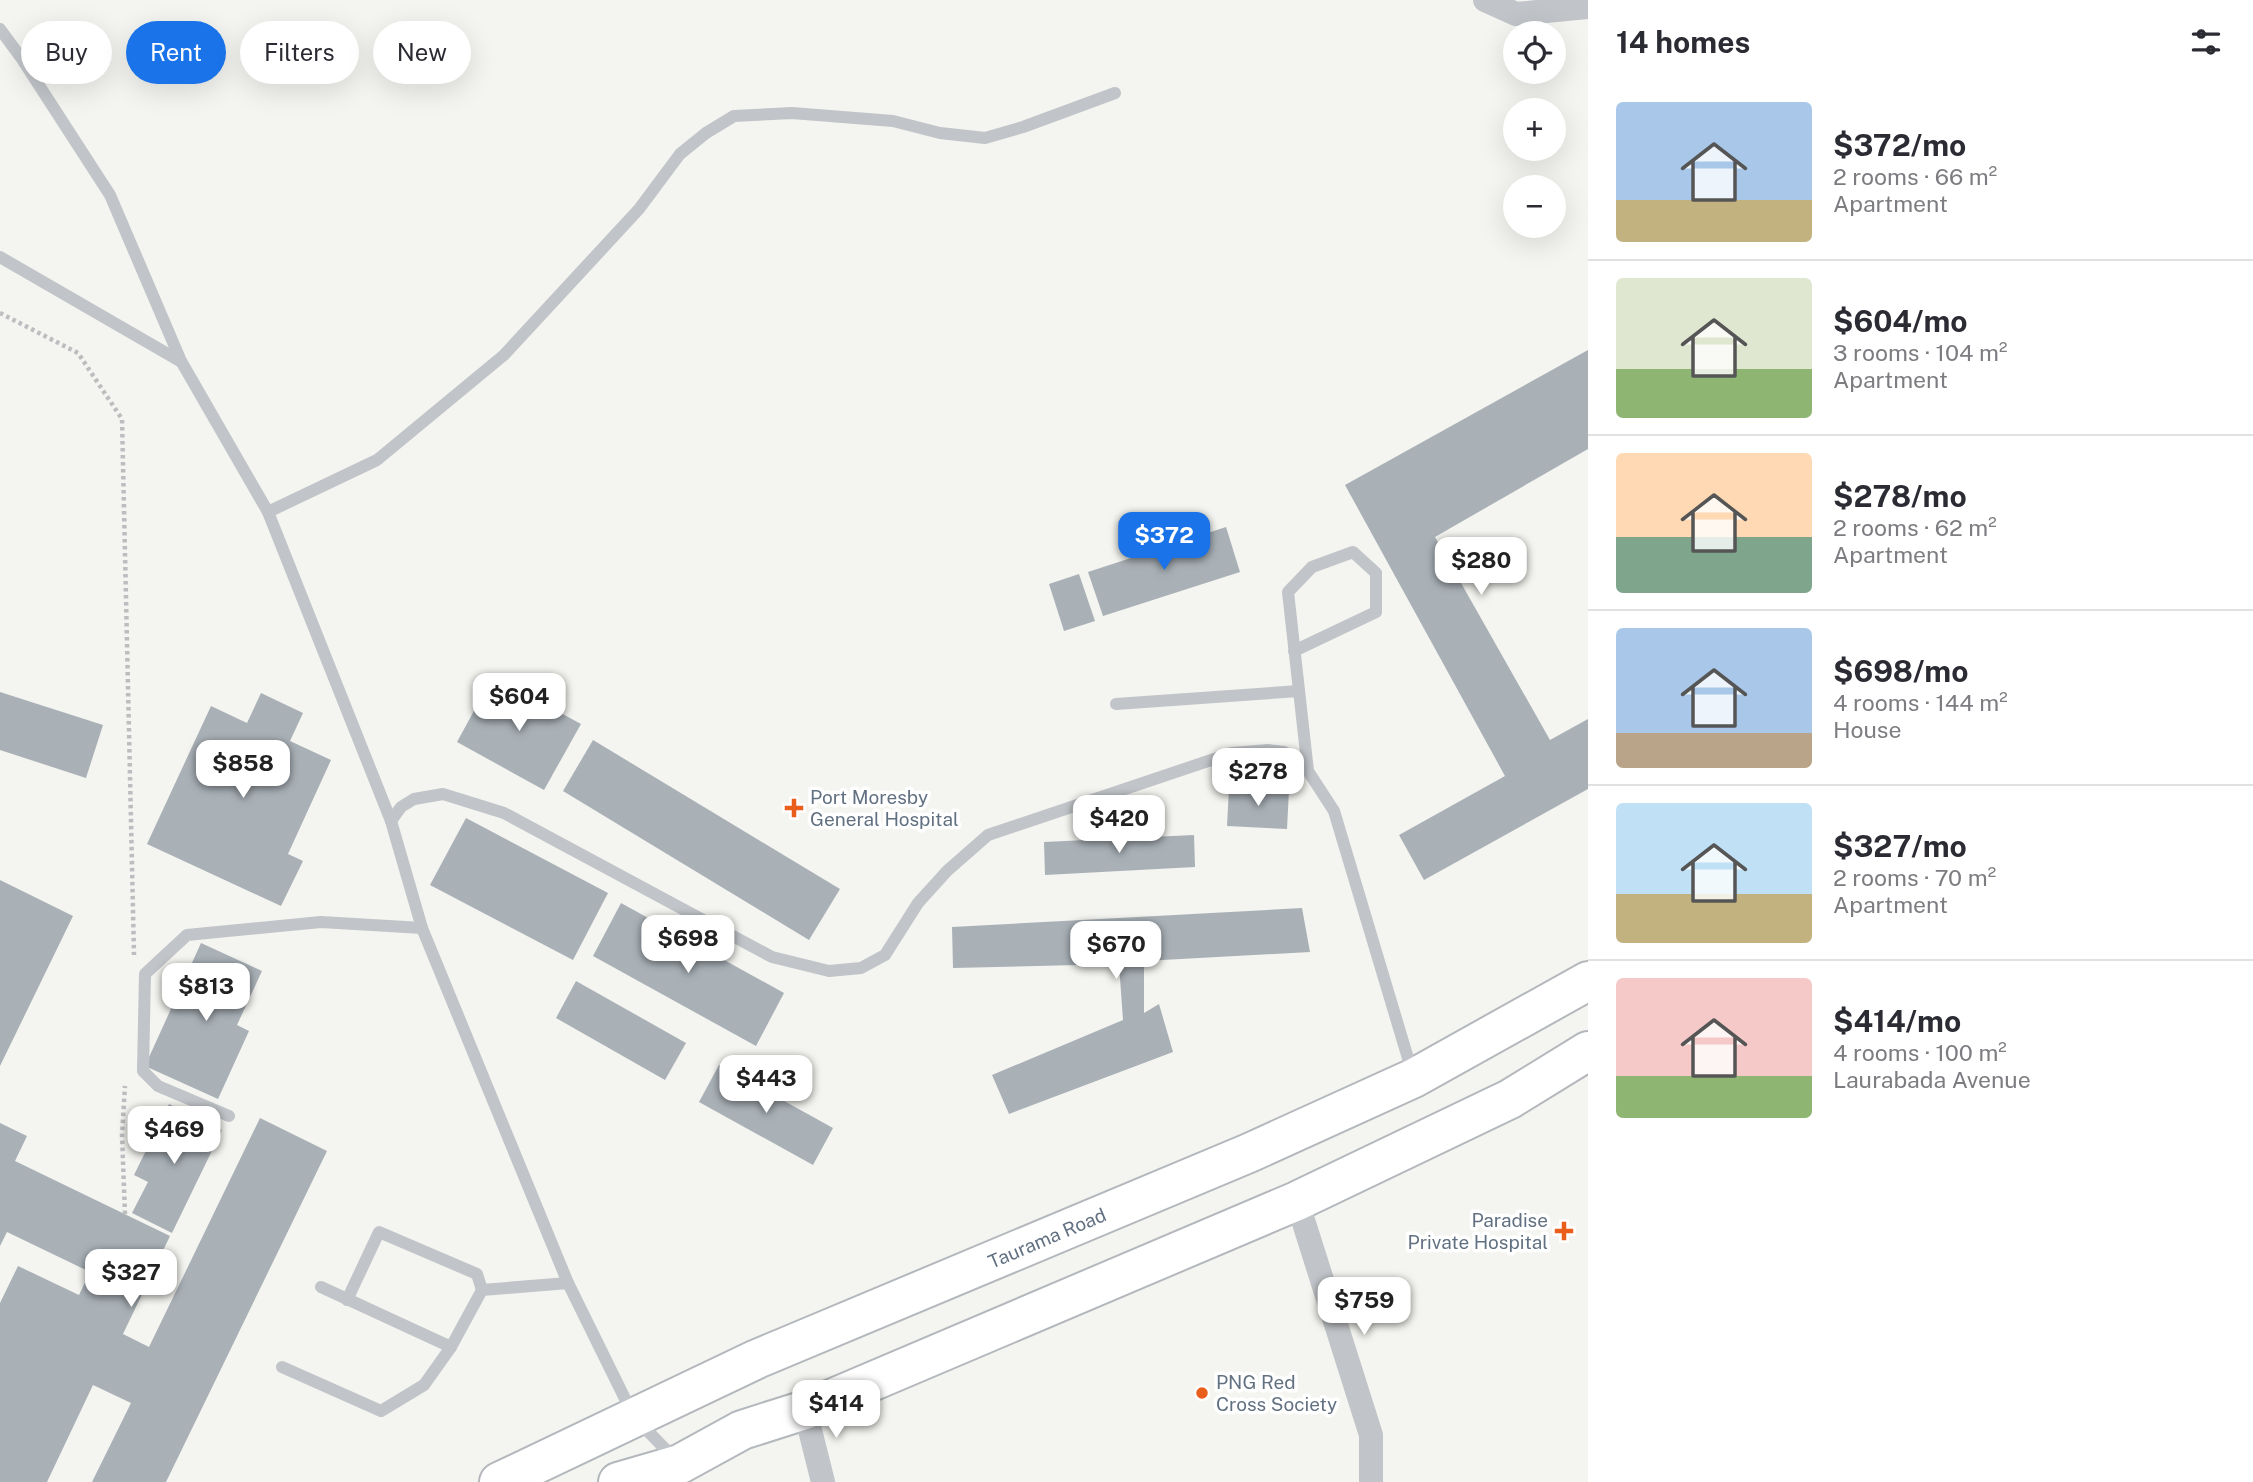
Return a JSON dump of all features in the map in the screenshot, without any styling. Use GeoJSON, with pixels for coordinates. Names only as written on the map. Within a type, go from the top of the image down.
{"type":"FeatureCollection","features":[{"type":"Feature","properties":{"kind":"main road","name":"Taurama Road"},"geometry":{"type":"LineString","coordinates":[[499,1482],[757,1359],[1249,1153],[1414,1079],[1588,981]]}},
{"type":"Feature","properties":{"kind":"main road"},"geometry":{"type":"LineString","coordinates":[[618,1482],[680,1464],[743,1430],[805,1410],[1297,1201],[1510,1099],[1588,1051]]}},
{"type":"Feature","properties":{"kind":"street"},"geometry":{"type":"LineString","coordinates":[[1485,0],[1516,14],[1588,7]]}},
{"type":"Feature","properties":{"kind":"street"},"geometry":{"type":"LineString","coordinates":[[1297,1201],[1371,1435],[1371,1482]]}},
{"type":"Feature","properties":{"kind":"street"},"geometry":{"type":"LineString","coordinates":[[805,1410],[823,1482]]}},
{"type":"Feature","properties":{"kind":"lane"},"geometry":{"type":"LineString","coordinates":[[0,29],[110,195],[181,361],[268,512],[391,821],[422,928],[568,1283],[634,1417],[680,1464]]}},
{"type":"Feature","properties":{"kind":"lane"},"geometry":{"type":"LineString","coordinates":[[268,512],[377,460],[504,355],[639,209],[680,154],[706,133],[734,116],[792,113],[893,121],[940,133],[985,138],[1115,93]]}},
{"type":"Feature","properties":{"kind":"lane"},"geometry":{"type":"LineString","coordinates":[[0,257],[181,361]]}},
{"type":"Feature","properties":{"kind":"lane"},"geometry":{"type":"LineString","coordinates":[[1294,651],[1376,612],[1376,573],[1353,552],[1312,566],[1288,592],[1294,651],[1308,771]]}},
{"type":"Feature","properties":{"kind":"lane"},"geometry":{"type":"LineString","coordinates":[[1116,704],[1299,691]]}},
{"type":"Feature","properties":{"kind":"lane"},"geometry":{"type":"LineString","coordinates":[[391,821],[401,807],[414,799],[443,794],[504,813],[772,957],[829,971],[861,968],[886,955],[918,903],[947,871],[988,835],[1232,753],[1268,750],[1284,752],[1308,771],[1334,811],[1414,1079]]}},
{"type":"Feature","properties":{"kind":"lane"},"geometry":{"type":"LineString","coordinates":[[229,1116],[158,1086],[143,1072],[145,974],[187,935],[321,922],[422,928]]}},
{"type":"Feature","properties":{"kind":"lane"},"geometry":{"type":"LineString","coordinates":[[282,1367],[381,1411],[424,1385],[451,1347],[482,1290],[477,1274],[379,1232],[347,1300]]}},
{"type":"Feature","properties":{"kind":"lane"},"geometry":{"type":"LineString","coordinates":[[482,1290],[568,1283]]}},
{"type":"Feature","properties":{"kind":"lane"},"geometry":{"type":"LineString","coordinates":[[321,1287],[451,1347]]}},
{"type":"Feature","properties":{"kind":"path"},"geometry":{"type":"LineString","coordinates":[[0,313],[78,354],[122,419],[134,956]]}},
{"type":"Feature","properties":{"kind":"path"},"geometry":{"type":"LineString","coordinates":[[125,1214],[122,1135],[126,1080]]}},
{"type":"Feature","properties":{"kind":"building"},"geometry":{"type":"Polygon","coordinates":[[[1588,350],[1588,449],[1435,537],[1550,740],[1588,719],[1588,789],[1424,880],[1399,835],[1505,776],[1345,485],[1588,350]]]}},
{"type":"Feature","properties":{"kind":"building"},"geometry":{"type":"Polygon","coordinates":[[[1226,527],[1240,572],[1103,616],[1088,572],[1226,527]]]}},
{"type":"Feature","properties":{"kind":"building"},"geometry":{"type":"Polygon","coordinates":[[[1079,574],[1095,621],[1064,631],[1049,584],[1079,574]]]}},
{"type":"Feature","properties":{"kind":"building"},"geometry":{"type":"Polygon","coordinates":[[[493,676],[581,724],[544,790],[457,742],[493,676]]]}},
{"type":"Feature","properties":{"kind":"building"},"geometry":{"type":"Polygon","coordinates":[[[0,692],[103,725],[86,778],[0,750],[0,692]]]}},
{"type":"Feature","properties":{"kind":"building"},"geometry":{"type":"Polygon","coordinates":[[[261,693],[303,713],[290,741],[331,760],[288,854],[303,861],[281,906],[147,844],[211,706],[247,723],[261,693]]]}},
{"type":"Feature","properties":{"kind":"building"},"geometry":{"type":"Polygon","coordinates":[[[593,740],[840,889],[809,940],[563,791],[593,740]]]}},
{"type":"Feature","properties":{"kind":"building"},"geometry":{"type":"Polygon","coordinates":[[[1229,788],[1289,790],[1287,829],[1227,826],[1229,788]]]}},
{"type":"Feature","properties":{"kind":"building"},"geometry":{"type":"Polygon","coordinates":[[[466,818],[608,893],[573,960],[430,885],[466,818]]]}},
{"type":"Feature","properties":{"kind":"building"},"geometry":{"type":"Polygon","coordinates":[[[1194,835],[1195,867],[1045,875],[1044,842],[1194,835]]]}},
{"type":"Feature","properties":{"kind":"building"},"geometry":{"type":"Polygon","coordinates":[[[0,880],[73,916],[0,1066],[0,880]]]}},
{"type":"Feature","properties":{"kind":"building"},"geometry":{"type":"Polygon","coordinates":[[[621,903],[784,993],[756,1046],[593,956],[621,903]]]}},
{"type":"Feature","properties":{"kind":"building"},"geometry":{"type":"Polygon","coordinates":[[[1302,908],[1310,952],[1144,961],[1144,1013],[1159,1004],[1173,1052],[1009,1114],[992,1075],[1123,1020],[1119,964],[953,968],[952,927],[1302,908]]]}},
{"type":"Feature","properties":{"kind":"building"},"geometry":{"type":"Polygon","coordinates":[[[201,943],[262,971],[237,1025],[249,1031],[218,1099],[145,1066],[201,943]]]}},
{"type":"Feature","properties":{"kind":"building"},"geometry":{"type":"Polygon","coordinates":[[[576,981],[686,1043],[665,1080],[556,1018],[576,981]]]}},
{"type":"Feature","properties":{"kind":"building"},"geometry":{"type":"Polygon","coordinates":[[[719,1065],[833,1128],[813,1165],[699,1102],[719,1065]]]}},
{"type":"Feature","properties":{"kind":"building"},"geometry":{"type":"Polygon","coordinates":[[[169,1104],[222,1130],[172,1233],[132,1213],[148,1182],[134,1175],[169,1104]]]}},
{"type":"Feature","properties":{"kind":"building"},"geometry":{"type":"Polygon","coordinates":[[[260,1118],[327,1151],[166,1482],[92,1482],[131,1403],[93,1385],[47,1482],[0,1482],[0,1303],[18,1266],[79,1295],[90,1272],[7,1232],[0,1246],[0,1123],[27,1136],[15,1161],[170,1236],[123,1334],[149,1347],[260,1118]]]}},
{"type":"Feature","properties":{"kind":"place","name":"Port Moresby General Hospital"},"geometry":{"type":"Point","coordinates":[794,808]}},
{"type":"Feature","properties":{"kind":"place","name":"Paradise Private Hospital"},"geometry":{"type":"Point","coordinates":[1564,1231]}},
{"type":"Feature","properties":{"kind":"place","name":"PNG Red Cross Society"},"geometry":{"type":"Point","coordinates":[1202,1393]}}]}
